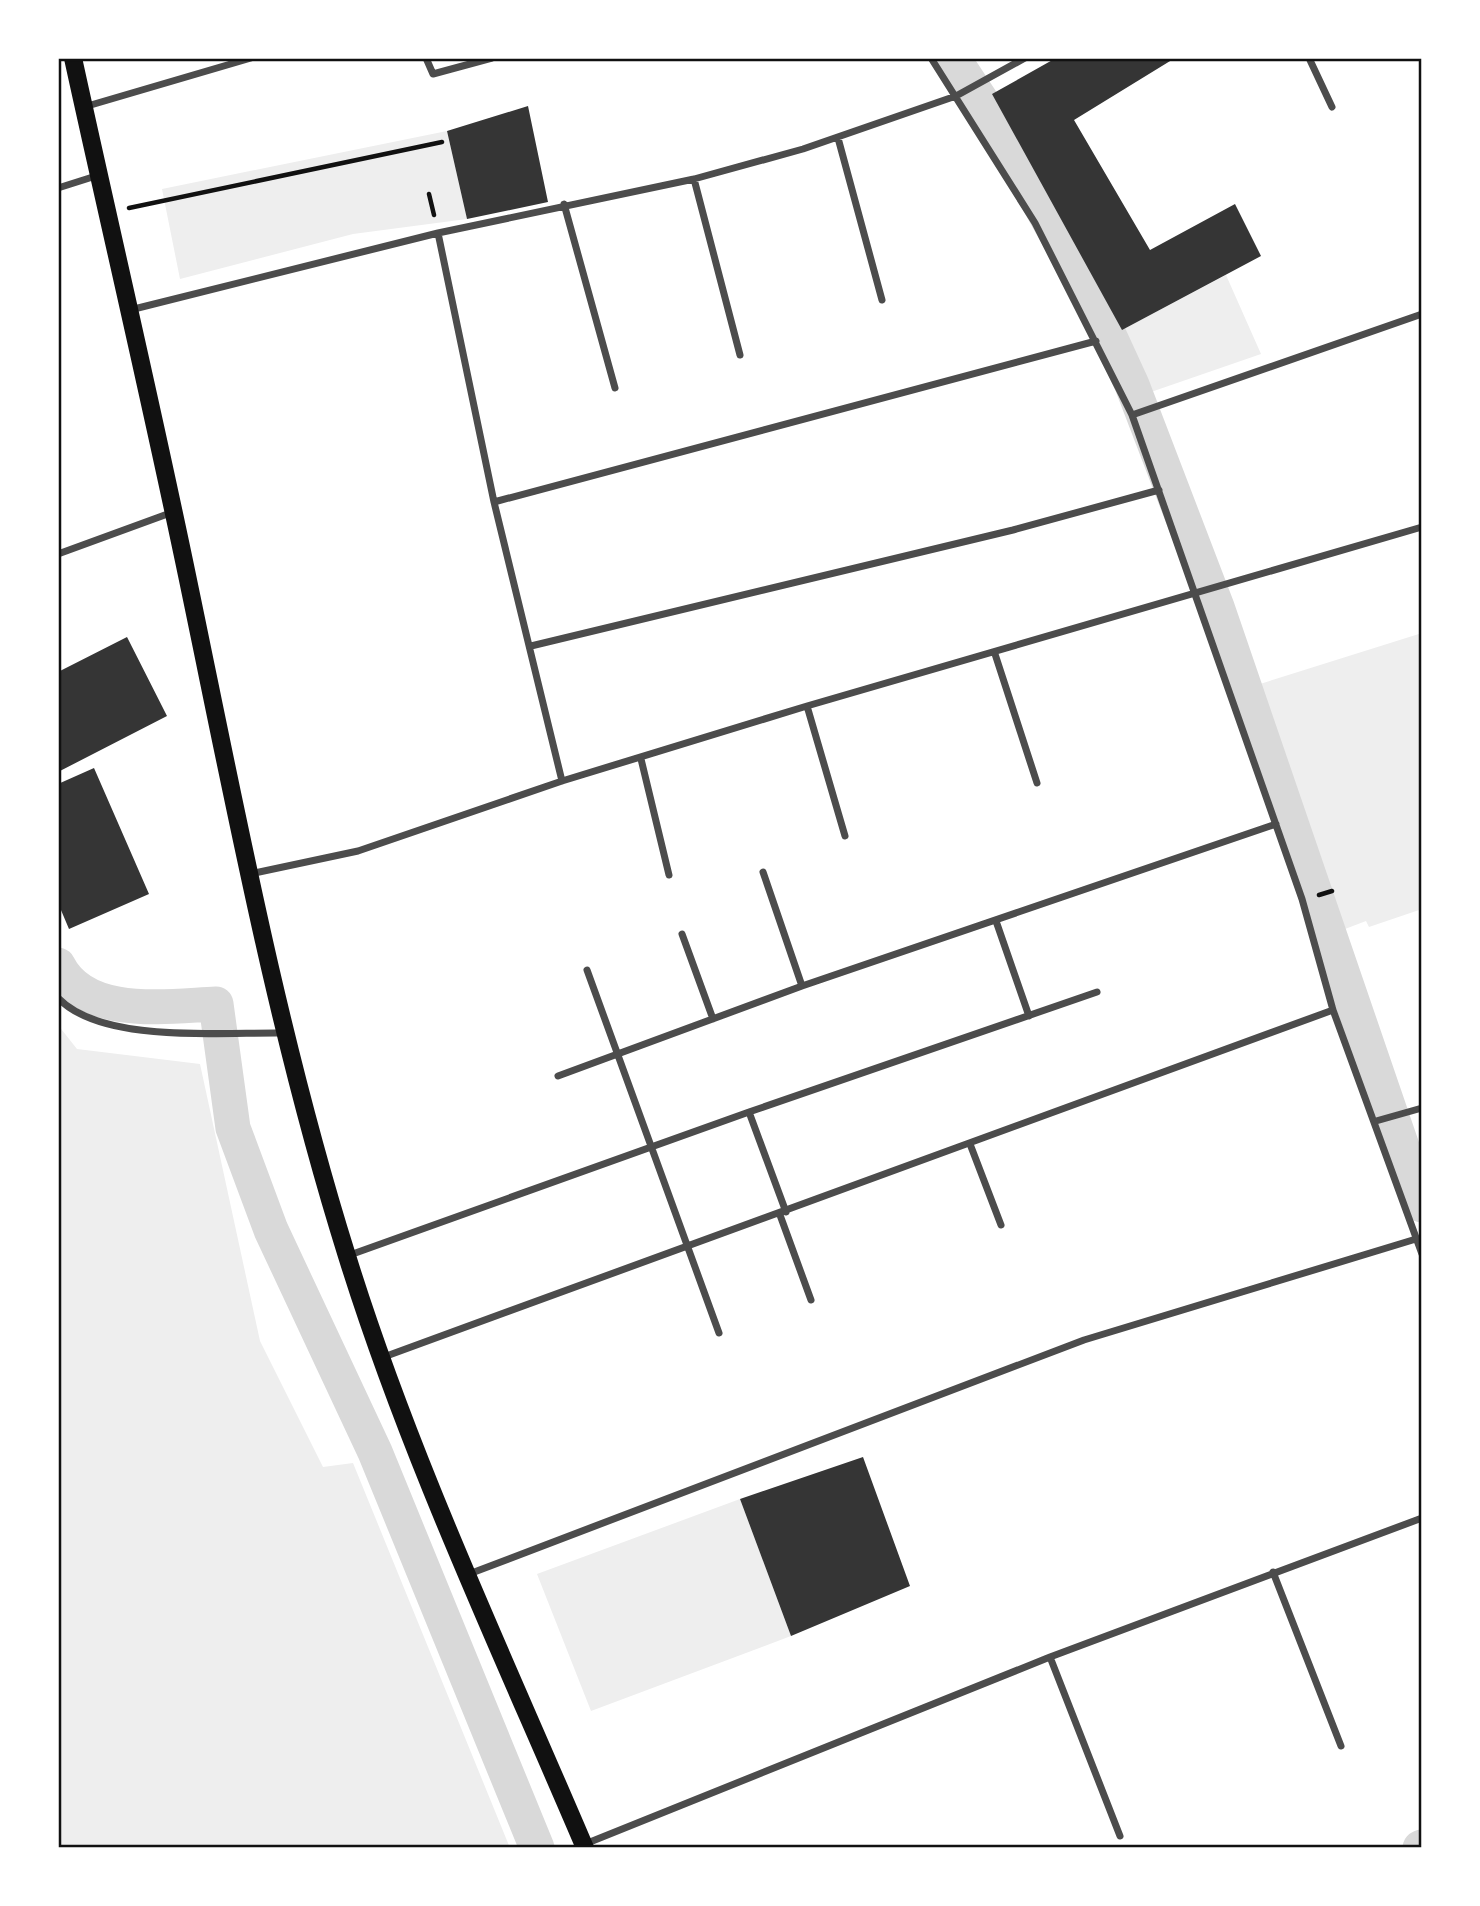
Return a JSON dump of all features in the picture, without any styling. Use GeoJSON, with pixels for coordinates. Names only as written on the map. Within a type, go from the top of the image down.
{"type":"FeatureCollection","features":[{"type":"Feature","properties":{"kind":"main road"},"geometry":{"type":"LineString","coordinates":[[73,58],[174,512],[250,874],[310,1130],[346,1256],[381,1359],[468,1574],[584,1847]]}},
{"type":"Feature","properties":{"kind":"street"},"geometry":{"type":"LineString","coordinates":[[84,107],[251,58]]}},
{"type":"Feature","properties":{"kind":"street"},"geometry":{"type":"LineString","coordinates":[[426,58],[433,74],[492,58]]}},
{"type":"Feature","properties":{"kind":"street"},"geometry":{"type":"LineString","coordinates":[[931,58],[1035,223],[1135,414],[1159,491],[1198,593],[1302,900],[1334,1010],[1380,1120],[1422,1254]]}},
{"type":"Feature","properties":{"kind":"street"},"geometry":{"type":"LineString","coordinates":[[130,310],[438,233],[694,178],[838,138],[956,96],[1025,58]]}},
{"type":"Feature","properties":{"kind":"street"},"geometry":{"type":"LineString","coordinates":[[1309,58],[1332,107]]}},
{"type":"Feature","properties":{"kind":"street"},"geometry":{"type":"LineString","coordinates":[[838,138],[882,300]]}},
{"type":"Feature","properties":{"kind":"street"},"geometry":{"type":"LineString","coordinates":[[58,188],[99,175]]}},
{"type":"Feature","properties":{"kind":"street"},"geometry":{"type":"LineString","coordinates":[[694,178],[740,355]]}},
{"type":"Feature","properties":{"kind":"street"},"geometry":{"type":"LineString","coordinates":[[564,204],[615,388]]}},
{"type":"Feature","properties":{"kind":"street"},"geometry":{"type":"LineString","coordinates":[[438,233],[494,502],[562,781]]}},
{"type":"Feature","properties":{"kind":"street"},"geometry":{"type":"LineString","coordinates":[[1135,414],[1422,314]]}},
{"type":"Feature","properties":{"kind":"street"},"geometry":{"type":"LineString","coordinates":[[494,502],[1096,341]]}},
{"type":"Feature","properties":{"kind":"street"},"geometry":{"type":"LineString","coordinates":[[531,646],[1013,530],[1159,491]]}},
{"type":"Feature","properties":{"kind":"street"},"geometry":{"type":"LineString","coordinates":[[58,554],[174,512]]}},
{"type":"Feature","properties":{"kind":"street"},"geometry":{"type":"LineString","coordinates":[[250,874],[358,850],[562,781],[807,706],[995,654],[1422,527]]}},
{"type":"Feature","properties":{"kind":"street"},"geometry":{"type":"LineString","coordinates":[[995,654],[1037,783]]}},
{"type":"Feature","properties":{"kind":"street"},"geometry":{"type":"LineString","coordinates":[[807,706],[845,836]]}},
{"type":"Feature","properties":{"kind":"street"},"geometry":{"type":"LineString","coordinates":[[641,759],[669,875]]}},
{"type":"Feature","properties":{"kind":"street"},"geometry":{"type":"LineString","coordinates":[[558,1076],[802,986],[1276,824]]}},
{"type":"Feature","properties":{"kind":"street"},"geometry":{"type":"LineString","coordinates":[[763,872],[802,986]]}},
{"type":"Feature","properties":{"kind":"street"},"geometry":{"type":"LineString","coordinates":[[996,921],[1029,1016]]}},
{"type":"Feature","properties":{"kind":"street"},"geometry":{"type":"LineString","coordinates":[[682,934],[713,1019]]}},
{"type":"Feature","properties":{"kind":"street"},"geometry":{"type":"LineString","coordinates":[[587,970],[719,1333]]}},
{"type":"Feature","properties":{"kind":"street"},"geometry":{"type":"LineString","coordinates":[[346,1256],[749,1112],[1097,992]]}},
{"type":"Feature","properties":{"kind":"street"},"geometry":{"type":"LineString","coordinates":[[58,998],[71,1012],[136,1031],[287,1033]]}},
{"type":"Feature","properties":{"kind":"street"},"geometry":{"type":"LineString","coordinates":[[381,1359],[1334,1010]]}},
{"type":"Feature","properties":{"kind":"street"},"geometry":{"type":"LineString","coordinates":[[1380,1120],[1422,1108]]}},
{"type":"Feature","properties":{"kind":"street"},"geometry":{"type":"LineString","coordinates":[[749,1112],[811,1300]]}},
{"type":"Feature","properties":{"kind":"street"},"geometry":{"type":"LineString","coordinates":[[970,1144],[1001,1225]]}},
{"type":"Feature","properties":{"kind":"street"},"geometry":{"type":"LineString","coordinates":[[468,1574],[1084,1340],[1416,1239]]}},
{"type":"Feature","properties":{"kind":"street"},"geometry":{"type":"LineString","coordinates":[[584,1847],[1050,1657],[1422,1518]]}},
{"type":"Feature","properties":{"kind":"street"},"geometry":{"type":"LineString","coordinates":[[1273,1572],[1341,1746]]}},
{"type":"Feature","properties":{"kind":"street"},"geometry":{"type":"LineString","coordinates":[[1050,1657],[1120,1836]]}},
{"type":"Feature","properties":{"kind":"path"},"geometry":{"type":"LineString","coordinates":[[108,212],[442,142]]}},
{"type":"Feature","properties":{"kind":"shaded area"},"geometry":{"type":"Polygon","coordinates":[[[447,131],[467,219],[353,234],[180,279],[162,189],[447,131]]]}},
{"type":"Feature","properties":{"kind":"shaded area"},"geometry":{"type":"Polygon","coordinates":[[[1226,275],[1261,354],[1151,392],[1122,330],[1226,275]]]}},
{"type":"Feature","properties":{"kind":"shaded area"},"geometry":{"type":"Polygon","coordinates":[[[1422,633],[1422,909],[1369,927],[1366,921],[1345,929],[1260,684],[1422,633]]]}},
{"type":"Feature","properties":{"kind":"shaded area"},"geometry":{"type":"Polygon","coordinates":[[[58,1025],[77,1049],[200,1064],[260,1341],[323,1467],[353,1463],[510,1848],[58,1848],[58,1025]]]}},
{"type":"Feature","properties":{"kind":"shaded area"},"geometry":{"type":"Polygon","coordinates":[[[740,1499],[791,1636],[591,1711],[537,1574],[740,1499]]]}},
{"type":"Feature","properties":{"kind":"building"},"geometry":{"type":"Polygon","coordinates":[[[1056,58],[1175,58],[1074,120],[1150,250],[1235,204],[1261,256],[1122,330],[992,94],[1056,58]]]}},
{"type":"Feature","properties":{"kind":"building"},"geometry":{"type":"Polygon","coordinates":[[[528,106],[548,202],[467,219],[447,131],[528,106]]]}},
{"type":"Feature","properties":{"kind":"building"},"geometry":{"type":"Polygon","coordinates":[[[127,637],[167,716],[58,772],[58,672],[127,637]]]}},
{"type":"Feature","properties":{"kind":"building"},"geometry":{"type":"Polygon","coordinates":[[[94,768],[149,894],[69,929],[58,903],[58,784],[94,768]]]}},
{"type":"Feature","properties":{"kind":"building"},"geometry":{"type":"Polygon","coordinates":[[[863,1457],[910,1586],[791,1636],[740,1499],[863,1457]]]}},
{"type":"Feature","properties":{"kind":"waterway"},"geometry":{"type":"LineString","coordinates":[[953,58],[988,111],[1093,300],[1132,385],[1217,607],[1422,1205]]}},
{"type":"Feature","properties":{"kind":"waterway"},"geometry":{"type":"LineString","coordinates":[[58,965],[70,982],[87,994],[107,1002],[151,1007],[216,1004],[233,1128],[271,1230],[375,1452],[537,1848]]}}]}
